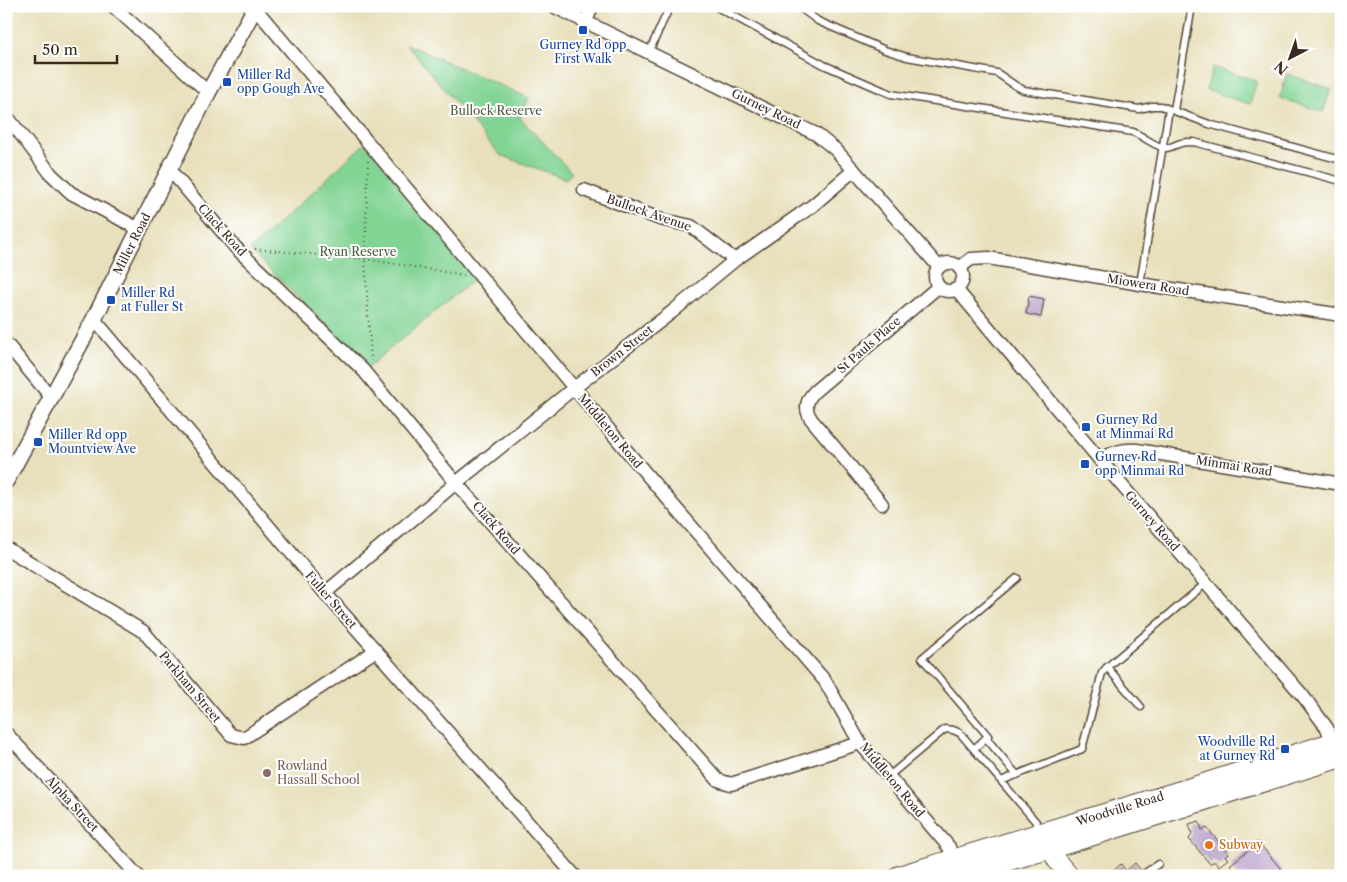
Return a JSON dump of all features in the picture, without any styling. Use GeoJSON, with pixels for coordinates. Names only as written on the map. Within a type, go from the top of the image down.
{"type":"FeatureCollection","features":[{"type":"Feature","properties":{"kind":"main road","name":"Woodville Road"},"geometry":{"type":"LineString","coordinates":[[899,876],[952,868],[1046,841],[1338,750]]}},
{"type":"Feature","properties":{"kind":"main road"},"geometry":{"type":"LineString","coordinates":[[1046,841],[1057,861],[1070,876]]}},
{"type":"Feature","properties":{"kind":"street"},"geometry":{"type":"LineString","coordinates":[[113,6],[209,93]]}},
{"type":"Feature","properties":{"kind":"street","name":"Gurney Road"},"geometry":{"type":"LineString","coordinates":[[552,6],[816,134],[836,150],[940,267]]}},
{"type":"Feature","properties":{"kind":"street"},"geometry":{"type":"LineString","coordinates":[[586,22],[592,6]]}},
{"type":"Feature","properties":{"kind":"street","name":"Miller Road"},"geometry":{"type":"LineString","coordinates":[[6,482],[94,319],[209,93],[256,7]]}},
{"type":"Feature","properties":{"kind":"street","name":"Middleton Road"},"geometry":{"type":"LineString","coordinates":[[256,7],[574,388],[825,681],[860,743],[949,847],[952,868]]}},
{"type":"Feature","properties":{"kind":"street"},"geometry":{"type":"LineString","coordinates":[[6,115],[51,174],[71,193],[139,229]]}},
{"type":"Feature","properties":{"kind":"street","name":"Clack Road"},"geometry":{"type":"LineString","coordinates":[[170,170],[236,247],[363,370],[456,483],[718,780],[732,784],[860,743]]}},
{"type":"Feature","properties":{"kind":"street","name":"Brown Street"},"geometry":{"type":"LineString","coordinates":[[325,593],[456,483],[574,388],[735,260],[812,206],[854,170]]}},
{"type":"Feature","properties":{"kind":"street","name":"Bullock Avenue"},"geometry":{"type":"LineString","coordinates":[[584,190],[660,219],[691,226],[735,260]]}},
{"type":"Feature","properties":{"kind":"street","name":"Miowera Road"},"geometry":{"type":"LineString","coordinates":[[959,268],[972,259],[988,258],[1341,315]]}},
{"type":"Feature","properties":{"kind":"street"},"geometry":{"type":"LineString","coordinates":[[947,263],[956,265],[962,277],[960,286],[956,289],[945,291],[938,286],[935,279],[937,270],[940,267],[947,263]]}},
{"type":"Feature","properties":{"kind":"street","name":"St Pauls Place"},"geometry":{"type":"LineString","coordinates":[[882,504],[801,406],[814,391],[938,286]]}},
{"type":"Feature","properties":{"kind":"street","name":"Gurney Road"},"geometry":{"type":"LineString","coordinates":[[956,289],[1303,696],[1327,728],[1338,750]]}},
{"type":"Feature","properties":{"kind":"street","name":"Fuller Street"},"geometry":{"type":"LineString","coordinates":[[94,319],[375,651],[575,876]]}},
{"type":"Feature","properties":{"kind":"street"},"geometry":{"type":"LineString","coordinates":[[6,343],[51,397]]}},
{"type":"Feature","properties":{"kind":"street","name":"Minmai Road"},"geometry":{"type":"LineString","coordinates":[[1100,460],[1118,450],[1137,450],[1341,484]]}},
{"type":"Feature","properties":{"kind":"street","name":"Parkham Street"},"geometry":{"type":"LineString","coordinates":[[6,548],[144,632],[230,735],[244,738],[375,651]]}},
{"type":"Feature","properties":{"kind":"street","name":"Alpha Street"},"geometry":{"type":"LineString","coordinates":[[6,733],[138,876]]}},
{"type":"Feature","properties":{"kind":"lane"},"geometry":{"type":"LineString","coordinates":[[649,52],[670,6]]}},
{"type":"Feature","properties":{"kind":"lane"},"geometry":{"type":"LineString","coordinates":[[714,6],[824,65],[891,94],[1133,132],[1162,148],[1183,142],[1194,142],[1341,181]]}},
{"type":"Feature","properties":{"kind":"lane"},"geometry":{"type":"LineString","coordinates":[[798,6],[818,21],[885,50],[907,57],[997,73],[1024,90],[1139,109],[1152,106],[1171,109],[1209,124],[1341,160]]}},
{"type":"Feature","properties":{"kind":"lane"},"geometry":{"type":"LineString","coordinates":[[1140,284],[1162,148],[1192,6]]}},
{"type":"Feature","properties":{"kind":"lane"},"geometry":{"type":"LineString","coordinates":[[1017,578],[922,658],[988,736],[986,738],[1017,775]]}},
{"type":"Feature","properties":{"kind":"lane"},"geometry":{"type":"LineString","coordinates":[[1001,781],[1082,749],[1102,673],[1206,583]]}},
{"type":"Feature","properties":{"kind":"lane"},"geometry":{"type":"LineString","coordinates":[[1107,667],[1141,707]]}},
{"type":"Feature","properties":{"kind":"lane"},"geometry":{"type":"LineString","coordinates":[[889,776],[945,729],[953,730],[960,733],[1036,822],[1046,841]]}},
{"type":"Feature","properties":{"kind":"lane"},"geometry":{"type":"LineString","coordinates":[[974,749],[986,738]]}},
{"type":"Feature","properties":{"kind":"lane"},"geometry":{"type":"LineString","coordinates":[[1144,874],[1158,864]]}},
{"type":"Feature","properties":{"kind":"path"},"geometry":{"type":"LineString","coordinates":[[368,142],[365,259],[372,381]]}},
{"type":"Feature","properties":{"kind":"path"},"geometry":{"type":"LineString","coordinates":[[236,247],[365,259],[482,278]]}},
{"type":"Feature","properties":{"kind":"green space","name":"Bullock Reserve"},"geometry":{"type":"Polygon","coordinates":[[[406,44],[529,98],[520,118],[572,173],[566,179],[500,155],[406,44]]]}},
{"type":"Feature","properties":{"kind":"green space"},"geometry":{"type":"Polygon","coordinates":[[[1213,67],[1257,81],[1250,104],[1206,90],[1213,67]]]}},
{"type":"Feature","properties":{"kind":"green space"},"geometry":{"type":"Polygon","coordinates":[[[1287,74],[1331,89],[1323,112],[1280,98],[1287,74]]]}},
{"type":"Feature","properties":{"kind":"green space","name":"Ryan Reserve"},"geometry":{"type":"Polygon","coordinates":[[[365,143],[477,277],[368,367],[250,250],[365,143]]]}},
{"type":"Feature","properties":{"kind":"building"},"geometry":{"type":"Polygon","coordinates":[[[1029,296],[1044,299],[1041,317],[1026,314],[1029,296]]]}},
{"type":"Feature","properties":{"kind":"building"},"geometry":{"type":"Polygon","coordinates":[[[1199,821],[1202,830],[1207,828],[1228,853],[1225,856],[1228,859],[1219,866],[1216,862],[1210,864],[1189,839],[1192,834],[1189,824],[1199,821]]]}},
{"type":"Feature","properties":{"kind":"building"},"geometry":{"type":"Polygon","coordinates":[[[1258,842],[1287,876],[1246,876],[1244,874],[1239,876],[1230,865],[1258,842]]]}},
{"type":"Feature","properties":{"kind":"building"},"geometry":{"type":"Polygon","coordinates":[[[1135,863],[1146,876],[1112,876],[1110,874],[1121,864],[1126,871],[1135,863]]]}},
{"type":"Feature","properties":{"kind":"place","name":"Gurney Rd opp First Walk"},"geometry":{"type":"Point","coordinates":[583,30]}},
{"type":"Feature","properties":{"kind":"place","name":"Miller Rd opp Gough Ave"},"geometry":{"type":"Point","coordinates":[227,82]}},
{"type":"Feature","properties":{"kind":"place","name":"Miller Rd at Fuller St"},"geometry":{"type":"Point","coordinates":[111,300]}},
{"type":"Feature","properties":{"kind":"place","name":"Gurney Rd at Minmai Rd"},"geometry":{"type":"Point","coordinates":[1086,427]}},
{"type":"Feature","properties":{"kind":"place","name":"Miller Rd opp Mountview Ave"},"geometry":{"type":"Point","coordinates":[38,442]}},
{"type":"Feature","properties":{"kind":"place","name":"Gurney Rd opp Minmai Rd"},"geometry":{"type":"Point","coordinates":[1085,464]}},
{"type":"Feature","properties":{"kind":"place","name":"Woodville Rd at Gurney Rd"},"geometry":{"type":"Point","coordinates":[1285,749]}},
{"type":"Feature","properties":{"kind":"place","name":"Rowland Hassall School"},"geometry":{"type":"Point","coordinates":[267,773]}},
{"type":"Feature","properties":{"kind":"place","name":"Subway"},"geometry":{"type":"Point","coordinates":[1209,845]}}]}
